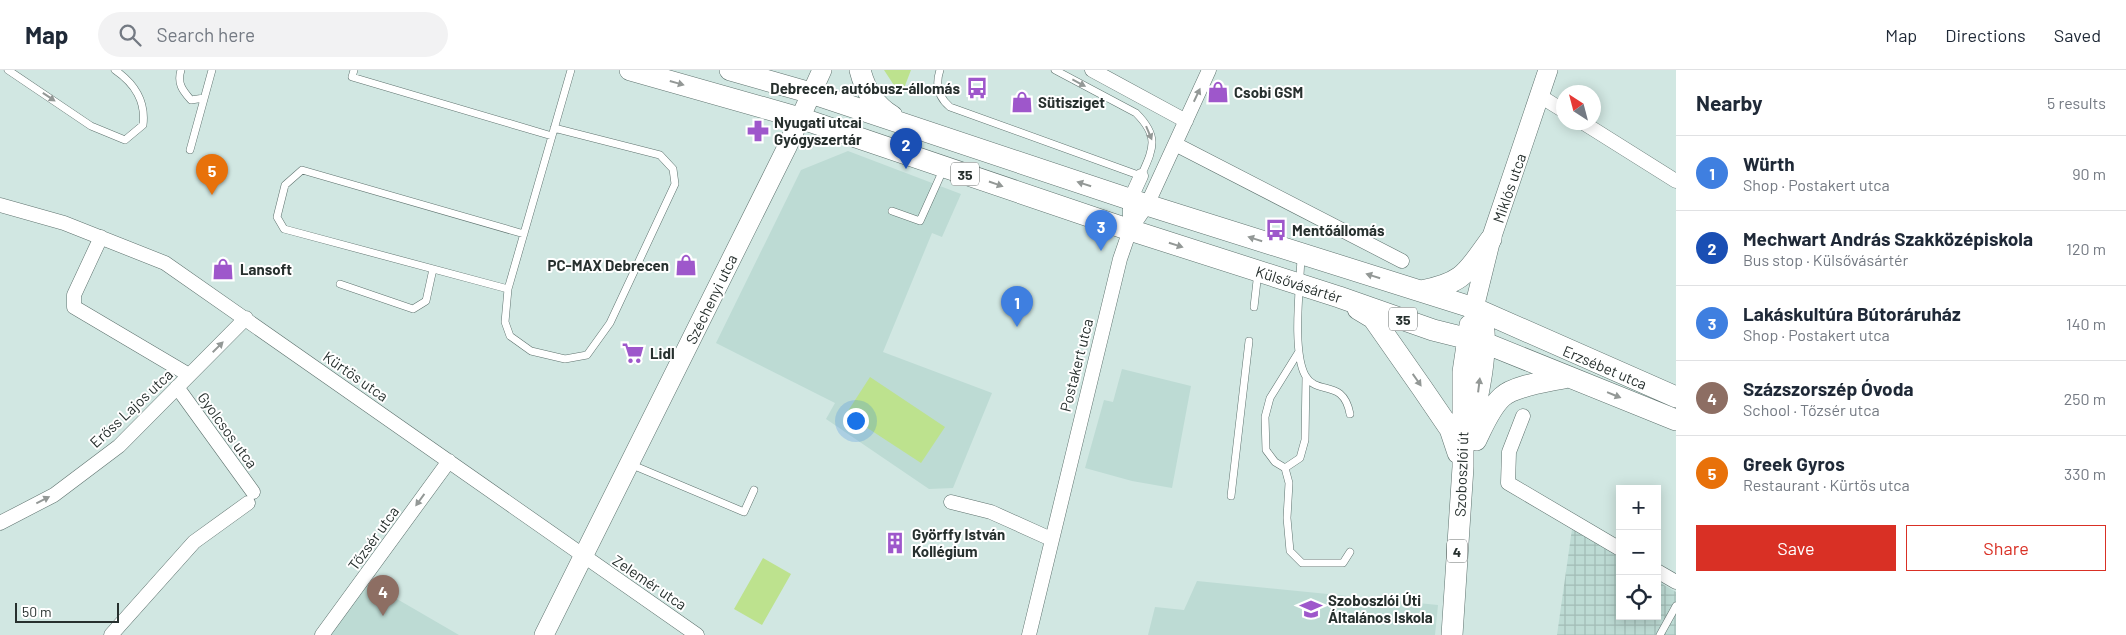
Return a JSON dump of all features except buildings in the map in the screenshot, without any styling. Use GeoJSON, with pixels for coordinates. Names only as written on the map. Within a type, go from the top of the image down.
{"type":"FeatureCollection","features":[{"type":"Feature","properties":{"kind":"main road","name":"35"},"geometry":{"type":"LineString","coordinates":[[630,70],[800,118]]}},
{"type":"Feature","properties":{"kind":"main road","name":"35"},"geometry":{"type":"LineString","coordinates":[[730,70],[812,93]]}},
{"type":"Feature","properties":{"kind":"main road"},"geometry":{"type":"LineString","coordinates":[[860,70],[866,88],[880,109],[908,125]]}},
{"type":"Feature","properties":{"kind":"main road","name":"Külsővásártér"},"geometry":{"type":"LineString","coordinates":[[812,93],[1139,202],[1474,308]]}},
{"type":"Feature","properties":{"kind":"main road","name":"Külsővásártér"},"geometry":{"type":"LineString","coordinates":[[800,118],[1433,330],[1476,341],[1568,377]]}},
{"type":"Feature","properties":{"kind":"main road"},"geometry":{"type":"LineString","coordinates":[[1419,292],[1454,283],[1468,270],[1492,239]]}},
{"type":"Feature","properties":{"kind":"main road"},"geometry":{"type":"LineString","coordinates":[[1339,297],[1373,318],[1450,429],[1463,467]]}},
{"type":"Feature","properties":{"kind":"main road"},"geometry":{"type":"LineString","coordinates":[[1463,467],[1479,388],[1476,341],[1483,324],[1474,308]]}},
{"type":"Feature","properties":{"kind":"main road","name":"Erzsébet utca"},"geometry":{"type":"LineString","coordinates":[[1474,308],[1497,316],[1534,336],[1676,397]]}},
{"type":"Feature","properties":{"kind":"main road"},"geometry":{"type":"LineString","coordinates":[[1476,341],[1504,335],[1534,336]]}},
{"type":"Feature","properties":{"kind":"main road","name":"Szoboszlói út"},"geometry":{"type":"LineString","coordinates":[[1452,635],[1463,467],[1463,372],[1476,341]]}},
{"type":"Feature","properties":{"kind":"main road","name":"Erzsébet utca"},"geometry":{"type":"LineString","coordinates":[[1568,377],[1676,420]]}},
{"type":"Feature","properties":{"kind":"main road","name":"4"},"geometry":{"type":"LineString","coordinates":[[1463,467],[1485,421],[1502,397],[1513,391],[1568,377]]}},
{"type":"Feature","properties":{"kind":"street","name":"Széchenyi utca"},"geometry":{"type":"LineString","coordinates":[[544,635],[630,464],[822,70]]}},
{"type":"Feature","properties":{"kind":"street"},"geometry":{"type":"LineString","coordinates":[[1092,70],[1186,121]]}},
{"type":"Feature","properties":{"kind":"street"},"geometry":{"type":"LineString","coordinates":[[1139,202],[1175,144],[1209,70]]}},
{"type":"Feature","properties":{"kind":"street","name":"Miklós utca"},"geometry":{"type":"LineString","coordinates":[[1474,308],[1492,239],[1548,70]]}},
{"type":"Feature","properties":{"kind":"street"},"geometry":{"type":"LineString","coordinates":[[1540,96],[1556,106]]}},
{"type":"Feature","properties":{"kind":"street"},"geometry":{"type":"LineString","coordinates":[[1595,130],[1674,177]]}},
{"type":"Feature","properties":{"kind":"street"},"geometry":{"type":"LineString","coordinates":[[1175,144],[1402,261]]}},
{"type":"Feature","properties":{"kind":"street"},"geometry":{"type":"LineString","coordinates":[[1138,170],[1139,202]]}},
{"type":"Feature","properties":{"kind":"street","name":"Postakert utca"},"geometry":{"type":"LineString","coordinates":[[1028,635],[1105,317],[1139,202]]}},
{"type":"Feature","properties":{"kind":"street","name":"Kürtös utca"},"geometry":{"type":"LineString","coordinates":[[0,205],[64,223],[165,263],[584,556]]}},
{"type":"Feature","properties":{"kind":"street"},"geometry":{"type":"LineString","coordinates":[[101,237],[74,295],[74,307],[189,376]]}},
{"type":"Feature","properties":{"kind":"street","name":"Erőss Lajos utca"},"geometry":{"type":"LineString","coordinates":[[0,523],[54,495],[119,446],[246,318]]}},
{"type":"Feature","properties":{"kind":"street","name":"Gyolcsos utca"},"geometry":{"type":"LineString","coordinates":[[111,635],[194,542],[250,498],[177,388]]}},
{"type":"Feature","properties":{"kind":"street"},"geometry":{"type":"LineString","coordinates":[[1523,416],[1509,452],[1508,483],[1616,547]]}},
{"type":"Feature","properties":{"kind":"street","name":"Tőzsér utca"},"geometry":{"type":"LineString","coordinates":[[322,635],[449,461]]}},
{"type":"Feature","properties":{"kind":"street"},"geometry":{"type":"LineString","coordinates":[[951,502],[991,512],[1050,539]]}},
{"type":"Feature","properties":{"kind":"street","name":"Zelemér utca"},"geometry":{"type":"LineString","coordinates":[[584,556],[697,635]]}},
{"type":"Feature","properties":{"kind":"street"},"geometry":{"type":"LineString","coordinates":[[1661,573],[1676,582]]}},
{"type":"Feature","properties":{"kind":"lane"},"geometry":{"type":"LineString","coordinates":[[8,70],[91,126],[125,140],[143,125],[144,110],[138,94],[128,79],[115,70]]}},
{"type":"Feature","properties":{"kind":"lane"},"geometry":{"type":"LineString","coordinates":[[172,70],[180,73],[181,88],[191,100],[204,98]]}},
{"type":"Feature","properties":{"kind":"lane"},"geometry":{"type":"LineString","coordinates":[[190,150],[212,70]]}},
{"type":"Feature","properties":{"kind":"lane"},"geometry":{"type":"LineString","coordinates":[[354,70],[352,78],[552,136]]}},
{"type":"Feature","properties":{"kind":"lane"},"geometry":{"type":"LineString","coordinates":[[554,128],[660,155],[673,169],[675,184],[610,323],[587,355],[565,359],[531,350],[510,336],[505,322],[508,289],[554,128],[571,70]]}},
{"type":"Feature","properties":{"kind":"lane"},"geometry":{"type":"LineString","coordinates":[[940,70],[937,83],[939,93],[944,102],[950,107],[1138,170],[1153,149],[1152,138],[1144,121],[1136,113],[1055,70]]}},
{"type":"Feature","properties":{"kind":"lane"},"geometry":{"type":"LineString","coordinates":[[892,211],[920,220],[944,167]]}},
{"type":"Feature","properties":{"kind":"lane"},"geometry":{"type":"LineString","coordinates":[[508,289],[284,229],[277,217],[285,185],[302,170],[524,234]]}},
{"type":"Feature","properties":{"kind":"lane"},"geometry":{"type":"LineString","coordinates":[[1285,468],[1300,458],[1305,440],[1306,377],[1298,353],[1302,253]]}},
{"type":"Feature","properties":{"kind":"lane"},"geometry":{"type":"LineString","coordinates":[[340,284],[413,309],[426,301],[434,269]]}},
{"type":"Feature","properties":{"kind":"lane"},"geometry":{"type":"LineString","coordinates":[[1254,307],[1258,271]]}},
{"type":"Feature","properties":{"kind":"lane"},"geometry":{"type":"LineString","coordinates":[[1231,496],[1249,342]]}},
{"type":"Feature","properties":{"kind":"lane"},"geometry":{"type":"LineString","coordinates":[[1298,353],[1270,398],[1265,417],[1266,450],[1275,462],[1285,468],[1289,483],[1287,518],[1290,551],[1302,563],[1316,564],[1343,562],[1350,552]]}},
{"type":"Feature","properties":{"kind":"lane"},"geometry":{"type":"LineString","coordinates":[[1306,377],[1321,387],[1338,391],[1348,402],[1350,414]]}},
{"type":"Feature","properties":{"kind":"lane"},"geometry":{"type":"LineString","coordinates":[[630,464],[744,512],[754,490]]}},
{"type":"Feature","properties":{"kind":"lane"},"geometry":{"type":"LineString","coordinates":[[1660,635],[1676,606]]}},
{"type":"Feature","properties":{"kind":"shaded area"},"geometry":{"type":"Polygon","coordinates":[[[848,151],[961,194],[942,237],[932,233],[883,352],[992,393],[953,488],[929,489],[826,419],[835,403],[716,343],[801,170],[848,151]]]}},
{"type":"Feature","properties":{"kind":"shaded area"},"geometry":{"type":"Polygon","coordinates":[[[1122,369],[1191,386],[1172,488],[1132,481],[1085,468],[1104,400],[1113,402],[1122,369]]]}},
{"type":"Feature","properties":{"kind":"shaded area"},"geometry":{"type":"Polygon","coordinates":[[[1572,529],[1616,556],[1616,620],[1661,620],[1661,583],[1676,592],[1676,635],[1557,635],[1572,529]]]}},
{"type":"Feature","properties":{"kind":"shaded area"},"geometry":{"type":"Polygon","coordinates":[[[366,581],[459,635],[327,635],[366,581]]]}},
{"type":"Feature","properties":{"kind":"shaded area","name":"Szoboszlói Úti Általános Iskola"},"geometry":{"type":"Polygon","coordinates":[[[1197,581],[1438,605],[1435,635],[1148,635],[1155,607],[1184,610],[1197,581]]]}},
{"type":"Feature","properties":{"kind":"green space"},"geometry":{"type":"Polygon","coordinates":[[[884,70],[911,70],[901,96],[884,70]]]}},
{"type":"Feature","properties":{"kind":"green space"},"geometry":{"type":"Polygon","coordinates":[[[870,377],[945,427],[921,463],[846,414],[870,377]]]}},
{"type":"Feature","properties":{"kind":"green space"},"geometry":{"type":"Polygon","coordinates":[[[763,558],[791,574],[762,625],[734,609],[763,558]]]}},
{"type":"Feature","properties":{"kind":"place","name":"Debrecen, autóbusz-állomás"},"geometry":{"type":"Point","coordinates":[977,88]}},
{"type":"Feature","properties":{"kind":"place","name":"Csobi GSM"},"geometry":{"type":"Point","coordinates":[1218,92]}},
{"type":"Feature","properties":{"kind":"place","name":"Sütisziget"},"geometry":{"type":"Point","coordinates":[1022,102]}},
{"type":"Feature","properties":{"kind":"place","name":"Nyugati utcai Gyógyszertár"},"geometry":{"type":"Point","coordinates":[758,131]}},
{"type":"Feature","properties":{"kind":"place","name":"Mechwart András Szakközépiskola"},"geometry":{"type":"Point","coordinates":[906,169]}},
{"type":"Feature","properties":{"kind":"place","name":"Greek Gyros"},"geometry":{"type":"Point","coordinates":[212,195]}},
{"type":"Feature","properties":{"kind":"place","name":"Mentőállomás"},"geometry":{"type":"Point","coordinates":[1276,230]}},
{"type":"Feature","properties":{"kind":"place","name":"Lakáskultúra Bútoráruház"},"geometry":{"type":"Point","coordinates":[1101,251]}},
{"type":"Feature","properties":{"kind":"place","name":"PC-MAX Debrecen"},"geometry":{"type":"Point","coordinates":[686,265]}},
{"type":"Feature","properties":{"kind":"place","name":"Lansoft"},"geometry":{"type":"Point","coordinates":[223,269]}},
{"type":"Feature","properties":{"kind":"place","name":"Würth"},"geometry":{"type":"Point","coordinates":[1017,327]}},
{"type":"Feature","properties":{"kind":"place","name":"Lidl"},"geometry":{"type":"Point","coordinates":[633,353]}},
{"type":"Feature","properties":{"kind":"place","name":"Györffy István Kollégium"},"geometry":{"type":"Point","coordinates":[895,543]}},
{"type":"Feature","properties":{"kind":"place","name":"Szoboszlói Úti Általános Iskola"},"geometry":{"type":"Point","coordinates":[1311,609]}},
{"type":"Feature","properties":{"kind":"place","name":"Százszorszép Óvoda"},"geometry":{"type":"Point","coordinates":[383,616]}}]}
